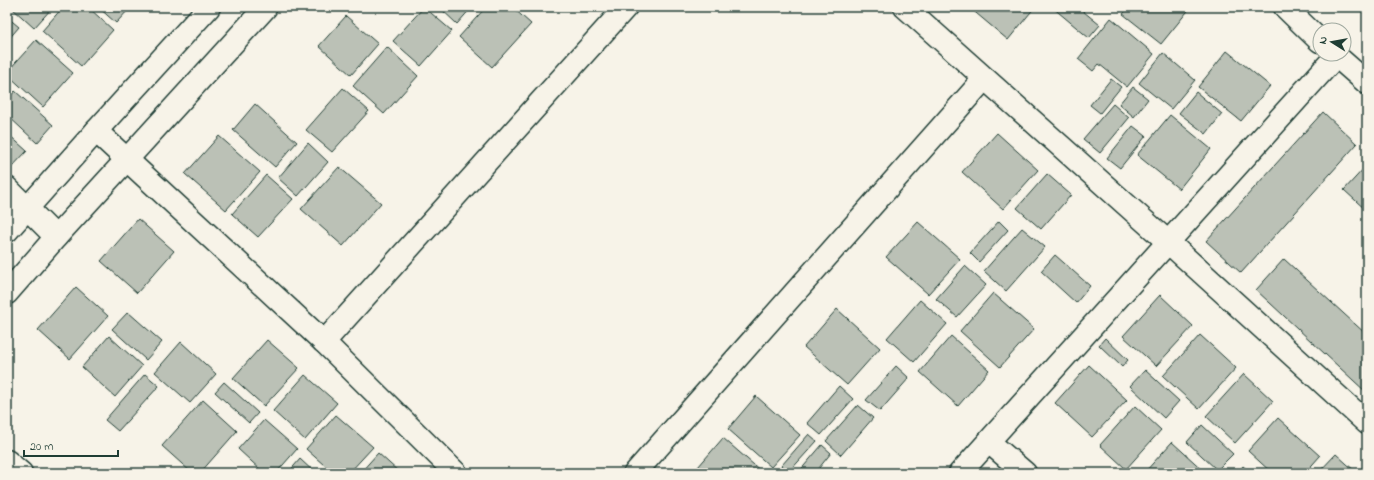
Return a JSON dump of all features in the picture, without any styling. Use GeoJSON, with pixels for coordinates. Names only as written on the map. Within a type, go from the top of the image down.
{"type":"FeatureCollection","features":[{"type":"Feature","properties":{"kind":"street"},"geometry":{"type":"LineString","coordinates":[[7,231],[27,207],[210,7]]}},
{"type":"Feature","properties":{"kind":"street"},"geometry":{"type":"LineString","coordinates":[[7,293],[56,237],[128,160],[266,7]]}},
{"type":"Feature","properties":{"kind":"street"},"geometry":{"type":"LineString","coordinates":[[324,342],[626,7]]}},
{"type":"Feature","properties":{"kind":"street"},"geometry":{"type":"LineString","coordinates":[[905,7],[1168,242],[1367,423]]}},
{"type":"Feature","properties":{"kind":"street"},"geometry":{"type":"LineString","coordinates":[[1284,7],[1312,33]]}},
{"type":"Feature","properties":{"kind":"street"},"geometry":{"type":"LineString","coordinates":[[960,473],[1329,62]]}},
{"type":"Feature","properties":{"kind":"street"},"geometry":{"type":"LineString","coordinates":[[1343,62],[1367,83]]}},
{"type":"Feature","properties":{"kind":"street"},"geometry":{"type":"LineString","coordinates":[[635,473],[984,79]]}},
{"type":"Feature","properties":{"kind":"street"},"geometry":{"type":"LineString","coordinates":[[96,131],[324,342],[456,473]]}},
{"type":"Feature","properties":{"kind":"street"},"geometry":{"type":"LineString","coordinates":[[7,188],[56,237]]}},
{"type":"Feature","properties":{"kind":"street"},"geometry":{"type":"LineString","coordinates":[[989,442],[1025,473]]}},
{"type":"Feature","properties":{"kind":"street"},"geometry":{"type":"LineString","coordinates":[[7,461],[21,473]]}},
{"type":"Feature","properties":{"kind":"building"},"geometry":{"type":"Polygon","coordinates":[[[53,7],[34,28],[12,8],[53,7]]]}},
{"type":"Feature","properties":{"kind":"building"},"geometry":{"type":"Polygon","coordinates":[[[63,7],[88,7],[113,30],[81,66],[42,31],[63,7]]]}},
{"type":"Feature","properties":{"kind":"building"},"geometry":{"type":"Polygon","coordinates":[[[98,7],[131,7],[116,23],[98,7]]]}},
{"type":"Feature","properties":{"kind":"building"},"geometry":{"type":"Polygon","coordinates":[[[424,7],[452,31],[421,66],[393,41],[424,7]]]}},
{"type":"Feature","properties":{"kind":"building"},"geometry":{"type":"Polygon","coordinates":[[[439,7],[472,7],[457,24],[439,7]]]}},
{"type":"Feature","properties":{"kind":"building"},"geometry":{"type":"Polygon","coordinates":[[[486,7],[512,7],[531,24],[492,67],[459,37],[486,7]]]}},
{"type":"Feature","properties":{"kind":"building"},"geometry":{"type":"Polygon","coordinates":[[[1035,7],[1008,40],[970,8],[1035,7]]]}},
{"type":"Feature","properties":{"kind":"building"},"geometry":{"type":"Polygon","coordinates":[[[1052,7],[1078,7],[1100,25],[1089,38],[1052,7]]]}},
{"type":"Feature","properties":{"kind":"building"},"geometry":{"type":"Polygon","coordinates":[[[1129,7],[1191,7],[1161,44],[1123,14],[1129,7]]]}},
{"type":"Feature","properties":{"kind":"building"},"geometry":{"type":"Polygon","coordinates":[[[346,16],[378,44],[351,75],[319,46],[346,16]]]}},
{"type":"Feature","properties":{"kind":"building"},"geometry":{"type":"Polygon","coordinates":[[[7,17],[19,27],[7,41],[7,17]]]}},
{"type":"Feature","properties":{"kind":"building"},"geometry":{"type":"Polygon","coordinates":[[[1111,18],[1154,54],[1127,87],[1099,64],[1093,71],[1078,59],[1111,18]]]}},
{"type":"Feature","properties":{"kind":"building"},"geometry":{"type":"Polygon","coordinates":[[[36,40],[73,73],[43,107],[7,74],[7,72],[36,40]]]}},
{"type":"Feature","properties":{"kind":"building"},"geometry":{"type":"Polygon","coordinates":[[[387,47],[418,76],[384,114],[353,86],[387,47]]]}},
{"type":"Feature","properties":{"kind":"building"},"geometry":{"type":"Polygon","coordinates":[[[1227,51],[1270,86],[1241,121],[1198,87],[1227,51]]]}},
{"type":"Feature","properties":{"kind":"building"},"geometry":{"type":"Polygon","coordinates":[[[1163,53],[1195,80],[1171,109],[1139,83],[1163,53]]]}},
{"type":"Feature","properties":{"kind":"building"},"geometry":{"type":"Polygon","coordinates":[[[1111,79],[1121,87],[1100,113],[1090,105],[1111,79]]]}},
{"type":"Feature","properties":{"kind":"building"},"geometry":{"type":"Polygon","coordinates":[[[1133,87],[1148,99],[1134,117],[1119,104],[1133,87]]]}},
{"type":"Feature","properties":{"kind":"building"},"geometry":{"type":"Polygon","coordinates":[[[343,88],[369,111],[332,152],[306,130],[343,88]]]}},
{"type":"Feature","properties":{"kind":"building"},"geometry":{"type":"Polygon","coordinates":[[[15,91],[53,125],[37,143],[7,115],[7,100],[15,91]]]}},
{"type":"Feature","properties":{"kind":"building"},"geometry":{"type":"Polygon","coordinates":[[[1196,92],[1222,114],[1206,134],[1179,113],[1196,92]]]}},
{"type":"Feature","properties":{"kind":"building"},"geometry":{"type":"Polygon","coordinates":[[[255,104],[297,142],[275,167],[233,130],[255,104]]]}},
{"type":"Feature","properties":{"kind":"building"},"geometry":{"type":"Polygon","coordinates":[[[1113,104],[1129,118],[1100,153],[1083,139],[1113,104]]]}},
{"type":"Feature","properties":{"kind":"building"},"geometry":{"type":"Polygon","coordinates":[[[1323,112],[1357,144],[1241,273],[1206,241],[1323,112]]]}},
{"type":"Feature","properties":{"kind":"building"},"geometry":{"type":"Polygon","coordinates":[[[1170,115],[1211,149],[1179,189],[1137,155],[1170,115]]]}},
{"type":"Feature","properties":{"kind":"building"},"geometry":{"type":"Polygon","coordinates":[[[1133,126],[1146,136],[1120,168],[1107,158],[1133,126]]]}},
{"type":"Feature","properties":{"kind":"building"},"geometry":{"type":"Polygon","coordinates":[[[7,133],[27,151],[10,169],[7,166],[7,133]]]}},
{"type":"Feature","properties":{"kind":"building"},"geometry":{"type":"Polygon","coordinates":[[[997,133],[1038,170],[1003,209],[962,172],[997,133]]]}},
{"type":"Feature","properties":{"kind":"building"},"geometry":{"type":"Polygon","coordinates":[[[219,136],[260,172],[226,210],[185,174],[219,136]]]}},
{"type":"Feature","properties":{"kind":"building"},"geometry":{"type":"Polygon","coordinates":[[[308,143],[328,162],[298,196],[278,178],[308,143]]]}},
{"type":"Feature","properties":{"kind":"building"},"geometry":{"type":"Polygon","coordinates":[[[1367,165],[1367,211],[1344,190],[1367,165]]]}},
{"type":"Feature","properties":{"kind":"building"},"geometry":{"type":"Polygon","coordinates":[[[339,167],[381,203],[343,246],[301,209],[339,167]]]}},
{"type":"Feature","properties":{"kind":"building"},"geometry":{"type":"Polygon","coordinates":[[[1047,174],[1071,195],[1041,229],[1017,208],[1047,174]]]}},
{"type":"Feature","properties":{"kind":"building"},"geometry":{"type":"Polygon","coordinates":[[[266,175],[293,199],[258,237],[232,214],[266,175]]]}},
{"type":"Feature","properties":{"kind":"building"},"geometry":{"type":"Polygon","coordinates":[[[138,219],[174,251],[137,293],[101,261],[138,219]]]}},
{"type":"Feature","properties":{"kind":"building"},"geometry":{"type":"Polygon","coordinates":[[[999,221],[1008,230],[979,262],[970,253],[999,221]]]}},
{"type":"Feature","properties":{"kind":"building"},"geometry":{"type":"Polygon","coordinates":[[[918,222],[960,259],[928,294],[886,257],[918,222]]]}},
{"type":"Feature","properties":{"kind":"building"},"geometry":{"type":"Polygon","coordinates":[[[1022,228],[1045,247],[1006,291],[984,271],[1022,228]]]}},
{"type":"Feature","properties":{"kind":"building"},"geometry":{"type":"Polygon","coordinates":[[[1055,255],[1090,286],[1076,303],[1041,271],[1055,255]]]}},
{"type":"Feature","properties":{"kind":"building"},"geometry":{"type":"Polygon","coordinates":[[[1284,259],[1367,335],[1367,393],[1256,290],[1284,259]]]}},
{"type":"Feature","properties":{"kind":"building"},"geometry":{"type":"Polygon","coordinates":[[[965,266],[986,285],[957,317],[936,299],[965,266]]]}},
{"type":"Feature","properties":{"kind":"building"},"geometry":{"type":"Polygon","coordinates":[[[76,287],[108,316],[70,359],[38,330],[76,287]]]}},
{"type":"Feature","properties":{"kind":"building"},"geometry":{"type":"Polygon","coordinates":[[[993,293],[1034,329],[1000,367],[960,331],[993,293]]]}},
{"type":"Feature","properties":{"kind":"building"},"geometry":{"type":"Polygon","coordinates":[[[1160,295],[1193,326],[1156,366],[1123,336],[1160,295]]]}},
{"type":"Feature","properties":{"kind":"building"},"geometry":{"type":"Polygon","coordinates":[[[920,300],[947,324],[914,362],[887,338],[920,300]]]}},
{"type":"Feature","properties":{"kind":"building"},"geometry":{"type":"Polygon","coordinates":[[[837,309],[880,348],[847,385],[804,347],[837,309]]]}},
{"type":"Feature","properties":{"kind":"building"},"geometry":{"type":"Polygon","coordinates":[[[128,312],[162,342],[146,360],[112,329],[128,312]]]}},
{"type":"Feature","properties":{"kind":"building"},"geometry":{"type":"Polygon","coordinates":[[[1200,335],[1236,368],[1199,409],[1163,376],[1200,335]]]}},
{"type":"Feature","properties":{"kind":"building"},"geometry":{"type":"Polygon","coordinates":[[[109,336],[142,366],[115,397],[82,367],[109,336]]]}},
{"type":"Feature","properties":{"kind":"building"},"geometry":{"type":"Polygon","coordinates":[[[951,336],[989,370],[958,406],[920,372],[951,336]]]}},
{"type":"Feature","properties":{"kind":"building"},"geometry":{"type":"Polygon","coordinates":[[[1105,338],[1128,360],[1122,367],[1099,345],[1105,338]]]}},
{"type":"Feature","properties":{"kind":"building"},"geometry":{"type":"Polygon","coordinates":[[[267,340],[299,368],[264,406],[233,378],[267,340]]]}},
{"type":"Feature","properties":{"kind":"building"},"geometry":{"type":"Polygon","coordinates":[[[181,342],[216,374],[190,403],[155,372],[181,342]]]}},
{"type":"Feature","properties":{"kind":"building"},"geometry":{"type":"Polygon","coordinates":[[[1089,365],[1127,400],[1092,437],[1055,403],[1089,365]]]}},
{"type":"Feature","properties":{"kind":"building"},"geometry":{"type":"Polygon","coordinates":[[[896,366],[909,378],[880,411],[866,400],[896,366]]]}},
{"type":"Feature","properties":{"kind":"building"},"geometry":{"type":"Polygon","coordinates":[[[1145,370],[1179,401],[1164,418],[1130,386],[1145,370]]]}},
{"type":"Feature","properties":{"kind":"building"},"geometry":{"type":"Polygon","coordinates":[[[145,374],[159,386],[118,431],[105,420],[145,374]]]}},
{"type":"Feature","properties":{"kind":"building"},"geometry":{"type":"Polygon","coordinates":[[[1244,374],[1273,401],[1235,443],[1206,416],[1244,374]]]}},
{"type":"Feature","properties":{"kind":"building"},"geometry":{"type":"Polygon","coordinates":[[[305,375],[337,403],[305,440],[273,411],[305,375]]]}},
{"type":"Feature","properties":{"kind":"building"},"geometry":{"type":"Polygon","coordinates":[[[224,382],[258,413],[249,423],[215,392],[224,382]]]}},
{"type":"Feature","properties":{"kind":"building"},"geometry":{"type":"Polygon","coordinates":[[[839,386],[853,399],[821,435],[807,423],[839,386]]]}},
{"type":"Feature","properties":{"kind":"building"},"geometry":{"type":"Polygon","coordinates":[[[756,396],[800,435],[771,467],[728,429],[756,396]]]}},
{"type":"Feature","properties":{"kind":"building"},"geometry":{"type":"Polygon","coordinates":[[[203,400],[237,431],[200,473],[192,473],[162,446],[203,400]]]}},
{"type":"Feature","properties":{"kind":"building"},"geometry":{"type":"Polygon","coordinates":[[[858,405],[873,418],[841,455],[826,441],[858,405]]]}},
{"type":"Feature","properties":{"kind":"building"},"geometry":{"type":"Polygon","coordinates":[[[1135,406],[1161,430],[1126,469],[1100,445],[1135,406]]]}},
{"type":"Feature","properties":{"kind":"building"},"geometry":{"type":"Polygon","coordinates":[[[336,415],[373,447],[349,473],[333,473],[306,449],[336,415]]]}},
{"type":"Feature","properties":{"kind":"building"},"geometry":{"type":"Polygon","coordinates":[[[1278,418],[1320,456],[1305,473],[1272,473],[1248,451],[1278,418]]]}},
{"type":"Feature","properties":{"kind":"building"},"geometry":{"type":"Polygon","coordinates":[[[264,420],[297,449],[276,473],[264,473],[238,449],[264,420]]]}},
{"type":"Feature","properties":{"kind":"building"},"geometry":{"type":"Polygon","coordinates":[[[1202,425],[1233,454],[1217,470],[1187,442],[1202,425]]]}},
{"type":"Feature","properties":{"kind":"building"},"geometry":{"type":"Polygon","coordinates":[[[809,434],[817,441],[788,473],[775,473],[809,434]]]}},
{"type":"Feature","properties":{"kind":"building"},"geometry":{"type":"Polygon","coordinates":[[[723,438],[762,473],[704,473],[698,467],[723,438]]]}},
{"type":"Feature","properties":{"kind":"building"},"geometry":{"type":"Polygon","coordinates":[[[1172,442],[1206,473],[1144,473],[1172,442]]]}},
{"type":"Feature","properties":{"kind":"building"},"geometry":{"type":"Polygon","coordinates":[[[822,445],[831,453],[815,473],[798,473],[822,445]]]}},
{"type":"Feature","properties":{"kind":"building"},"geometry":{"type":"Polygon","coordinates":[[[378,453],[400,473],[360,473],[378,453]]]}},
{"type":"Feature","properties":{"kind":"building"},"geometry":{"type":"Polygon","coordinates":[[[1336,454],[1357,473],[1318,473],[1336,454]]]}},
{"type":"Feature","properties":{"kind":"building"},"geometry":{"type":"Polygon","coordinates":[[[300,459],[315,473],[288,473],[300,459]]]}},
{"type":"Feature","properties":{"kind":"building"},"geometry":{"type":"Polygon","coordinates":[[[1243,466],[1251,473],[1237,473],[1243,466]]]}}]}
